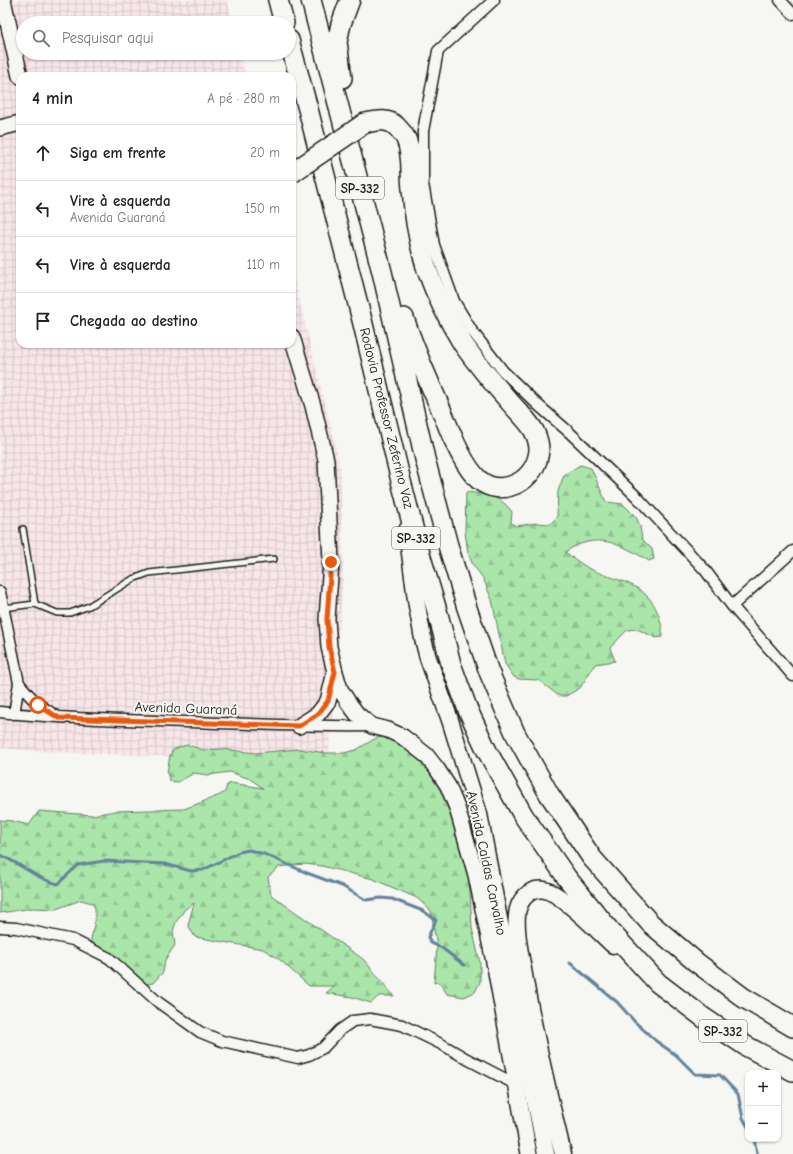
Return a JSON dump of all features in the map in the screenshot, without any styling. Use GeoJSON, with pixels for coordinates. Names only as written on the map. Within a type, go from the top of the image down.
{"type":"FeatureCollection","features":[{"type":"Feature","properties":{"kind":"highway"},"geometry":{"type":"LineString","coordinates":[[278,0],[282,16]]}},
{"type":"Feature","properties":{"kind":"highway","name":"Rodovia Professor Zeferino Vaz"},"geometry":{"type":"LineString","coordinates":[[311,0],[382,272],[449,549],[489,672],[515,734],[549,794],[592,858],[650,923],[696,962],[744,998],[793,1027]]}},
{"type":"Feature","properties":{"kind":"highway"},"geometry":{"type":"LineString","coordinates":[[338,104],[342,76],[337,42],[341,24],[350,0]]}},
{"type":"Feature","properties":{"kind":"highway","name":"Rodovia Professor Zeferino Vaz"},"geometry":{"type":"LineString","coordinates":[[294,60],[362,320],[420,554],[451,664],[468,710],[487,751],[523,815],[567,878],[610,931],[658,983],[716,1026],[746,1046],[793,1071]]}},
{"type":"Feature","properties":{"kind":"highway"},"geometry":{"type":"LineString","coordinates":[[296,171],[365,123],[379,120],[389,121],[396,126],[406,139],[410,159],[416,222],[428,270],[436,291],[445,311],[463,343],[482,370],[534,431],[539,450],[537,460],[532,471],[526,478],[504,489],[493,488],[479,480],[468,468],[411,341],[399,301],[382,272]]}},
{"type":"Feature","properties":{"kind":"main road","name":"Avenida Caldas Carvalho"},"geometry":{"type":"LineString","coordinates":[[401,481],[413,577],[423,639],[479,814],[524,1050],[546,1154]]}},
{"type":"Feature","properties":{"kind":"main road","name":"Avenida Caldas Carvalho"},"geometry":{"type":"LineString","coordinates":[[562,1154],[525,982],[517,927],[517,914],[521,902],[528,893],[538,890],[552,892],[573,908],[634,966],[658,983]]}},
{"type":"Feature","properties":{"kind":"street"},"geometry":{"type":"LineString","coordinates":[[4,0],[16,57]]}},
{"type":"Feature","properties":{"kind":"street"},"geometry":{"type":"LineString","coordinates":[[494,0],[438,51],[423,131],[423,184],[434,245],[454,301],[472,331],[503,370],[538,405],[569,432],[637,497],[705,570],[732,606],[793,676]]}},
{"type":"Feature","properties":{"kind":"street"},"geometry":{"type":"LineString","coordinates":[[780,0],[793,14]]}},
{"type":"Feature","properties":{"kind":"street"},"geometry":{"type":"LineString","coordinates":[[17,60],[19,72]]}},
{"type":"Feature","properties":{"kind":"street"},"geometry":{"type":"LineString","coordinates":[[0,128],[16,124]]}},
{"type":"Feature","properties":{"kind":"street"},"geometry":{"type":"LineString","coordinates":[[295,348],[313,406],[326,460],[331,562],[327,619],[329,647],[340,689],[357,714],[372,726]]}},
{"type":"Feature","properties":{"kind":"street"},"geometry":{"type":"LineString","coordinates":[[732,606],[793,551]]}},
{"type":"Feature","properties":{"kind":"street"},"geometry":{"type":"LineString","coordinates":[[0,592],[2,608],[20,683],[29,696],[38,705],[59,718]]}},
{"type":"Feature","properties":{"kind":"street"},"geometry":{"type":"LineString","coordinates":[[299,726],[318,714],[328,701],[335,672]]}},
{"type":"Feature","properties":{"kind":"street"},"geometry":{"type":"LineString","coordinates":[[14,714],[20,683]]}},
{"type":"Feature","properties":{"kind":"street","name":"Avenida Guaraná"},"geometry":{"type":"LineString","coordinates":[[0,712],[59,718],[299,726],[372,726]]}},
{"type":"Feature","properties":{"kind":"street","name":"Avenida Caldas Carvalho"},"geometry":{"type":"LineString","coordinates":[[372,726],[388,730],[403,737],[426,755],[448,786],[457,808],[476,875],[495,967],[529,1154]]}},
{"type":"Feature","properties":{"kind":"street"},"geometry":{"type":"LineString","coordinates":[[0,928],[16,928],[73,940],[109,958],[158,1002],[200,1032],[222,1041],[298,1058],[309,1055],[323,1048],[340,1030],[353,1021],[370,1019],[402,1025],[443,1044],[467,1059],[517,1085]]}},
{"type":"Feature","properties":{"kind":"lane"},"geometry":{"type":"LineString","coordinates":[[23,529],[35,604]]}},
{"type":"Feature","properties":{"kind":"lane"},"geometry":{"type":"LineString","coordinates":[[2,608],[35,604],[57,613],[70,613],[89,606],[133,579],[149,573],[274,559]]}},
{"type":"Feature","properties":{"kind":"shaded area"},"geometry":{"type":"Polygon","coordinates":[[[0,0],[227,0],[231,16],[16,16],[16,60],[242,60],[244,72],[16,72],[16,348],[296,348],[296,288],[336,448],[340,470],[343,578],[329,753],[156,756],[47,752],[0,748],[0,0]]]}},
{"type":"Feature","properties":{"kind":"green space"},"geometry":{"type":"Polygon","coordinates":[[[580,465],[591,468],[606,502],[623,504],[636,517],[640,526],[642,539],[652,549],[654,559],[649,561],[618,545],[598,541],[587,542],[565,552],[588,568],[630,584],[647,596],[654,604],[659,616],[662,637],[656,638],[637,629],[627,630],[610,648],[615,661],[595,664],[580,688],[566,696],[559,696],[538,680],[519,679],[514,677],[505,664],[492,600],[483,578],[473,565],[468,553],[465,532],[466,492],[492,496],[502,502],[512,512],[511,523],[516,526],[537,523],[550,524],[557,517],[558,491],[564,475],[580,465]]]}},
{"type":"Feature","properties":{"kind":"green space"},"geometry":{"type":"Polygon","coordinates":[[[387,736],[404,746],[438,778],[468,856],[472,928],[480,963],[480,982],[475,992],[464,997],[447,994],[440,983],[434,983],[437,946],[431,911],[417,898],[373,879],[322,866],[304,864],[279,867],[268,877],[271,895],[363,959],[394,996],[379,996],[371,1003],[352,997],[326,993],[334,986],[309,986],[279,959],[263,949],[195,937],[188,925],[194,903],[185,909],[176,922],[173,931],[175,945],[165,960],[163,972],[153,983],[142,985],[90,954],[89,949],[95,920],[95,908],[92,903],[81,900],[56,909],[33,908],[0,913],[0,820],[29,825],[39,811],[92,815],[115,811],[184,809],[220,795],[225,792],[227,785],[231,783],[263,788],[250,779],[230,772],[208,775],[194,773],[178,782],[170,781],[167,773],[170,755],[173,750],[188,745],[203,750],[221,749],[256,753],[299,749],[326,753],[344,753],[356,750],[376,738],[387,736]]]}},
{"type":"Feature","properties":{"kind":"waterway"},"geometry":{"type":"LineString","coordinates":[[0,855],[35,875],[58,884],[78,865],[104,861],[165,864],[191,871],[203,870],[239,852],[249,850],[264,854],[307,873],[342,886],[366,900],[381,898],[392,899],[423,911],[436,920],[428,937],[431,943],[442,948],[464,965]]}},
{"type":"Feature","properties":{"kind":"waterway"},"geometry":{"type":"LineString","coordinates":[[570,963],[617,1002],[635,1022],[656,1041],[676,1055],[695,1074],[720,1075],[738,1094],[745,1122]]}},
{"type":"Feature","properties":{"kind":"waterway"},"geometry":{"type":"LineString","coordinates":[[755,1142],[757,1154]]}},
{"type":"Feature","properties":{"kind":"route"},"geometry":{"type":"LineString","coordinates":[[38,705],[59,718],[299,726],[318,714],[328,701],[335,672],[329,647],[327,619],[330,596],[331,562]]}}]}
